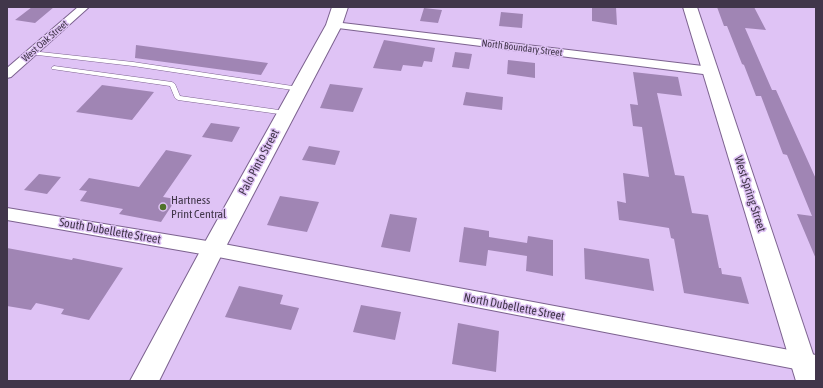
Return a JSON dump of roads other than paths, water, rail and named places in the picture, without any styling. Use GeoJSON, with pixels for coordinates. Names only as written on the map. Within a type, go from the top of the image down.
{"type":"FeatureCollection","features":[{"type":"Feature","properties":{"kind":"main road","name":"Palo Pinto Street"},"geometry":{"type":"LineString","coordinates":[[144,381],[212,249],[337,16]]}},
{"type":"Feature","properties":{"kind":"street","name":"West Oak Street"},"geometry":{"type":"LineString","coordinates":[[7,74],[84,7]]}},
{"type":"Feature","properties":{"kind":"street","name":"West Spring Street"},"geometry":{"type":"LineString","coordinates":[[690,7],[810,363],[809,381]]}},
{"type":"Feature","properties":{"kind":"street","name":"North Boundary Street"},"geometry":{"type":"LineString","coordinates":[[337,16],[711,71]]}},
{"type":"Feature","properties":{"kind":"street","name":"South Dubellette Street"},"geometry":{"type":"LineString","coordinates":[[7,214],[212,249]]}},
{"type":"Feature","properties":{"kind":"street","name":"North Dubellette Street"},"geometry":{"type":"LineString","coordinates":[[212,249],[810,363]]}},
{"type":"Feature","properties":{"kind":"lane"},"geometry":{"type":"LineString","coordinates":[[32,53],[133,64],[299,89]]}},
{"type":"Feature","properties":{"kind":"lane"},"geometry":{"type":"LineString","coordinates":[[54,68],[172,84],[178,98],[286,113]]}},
{"type":"Feature","properties":{"kind":"place","name":"Hartness Print Central"},"geometry":{"type":"Point","coordinates":[163,207]}}]}
